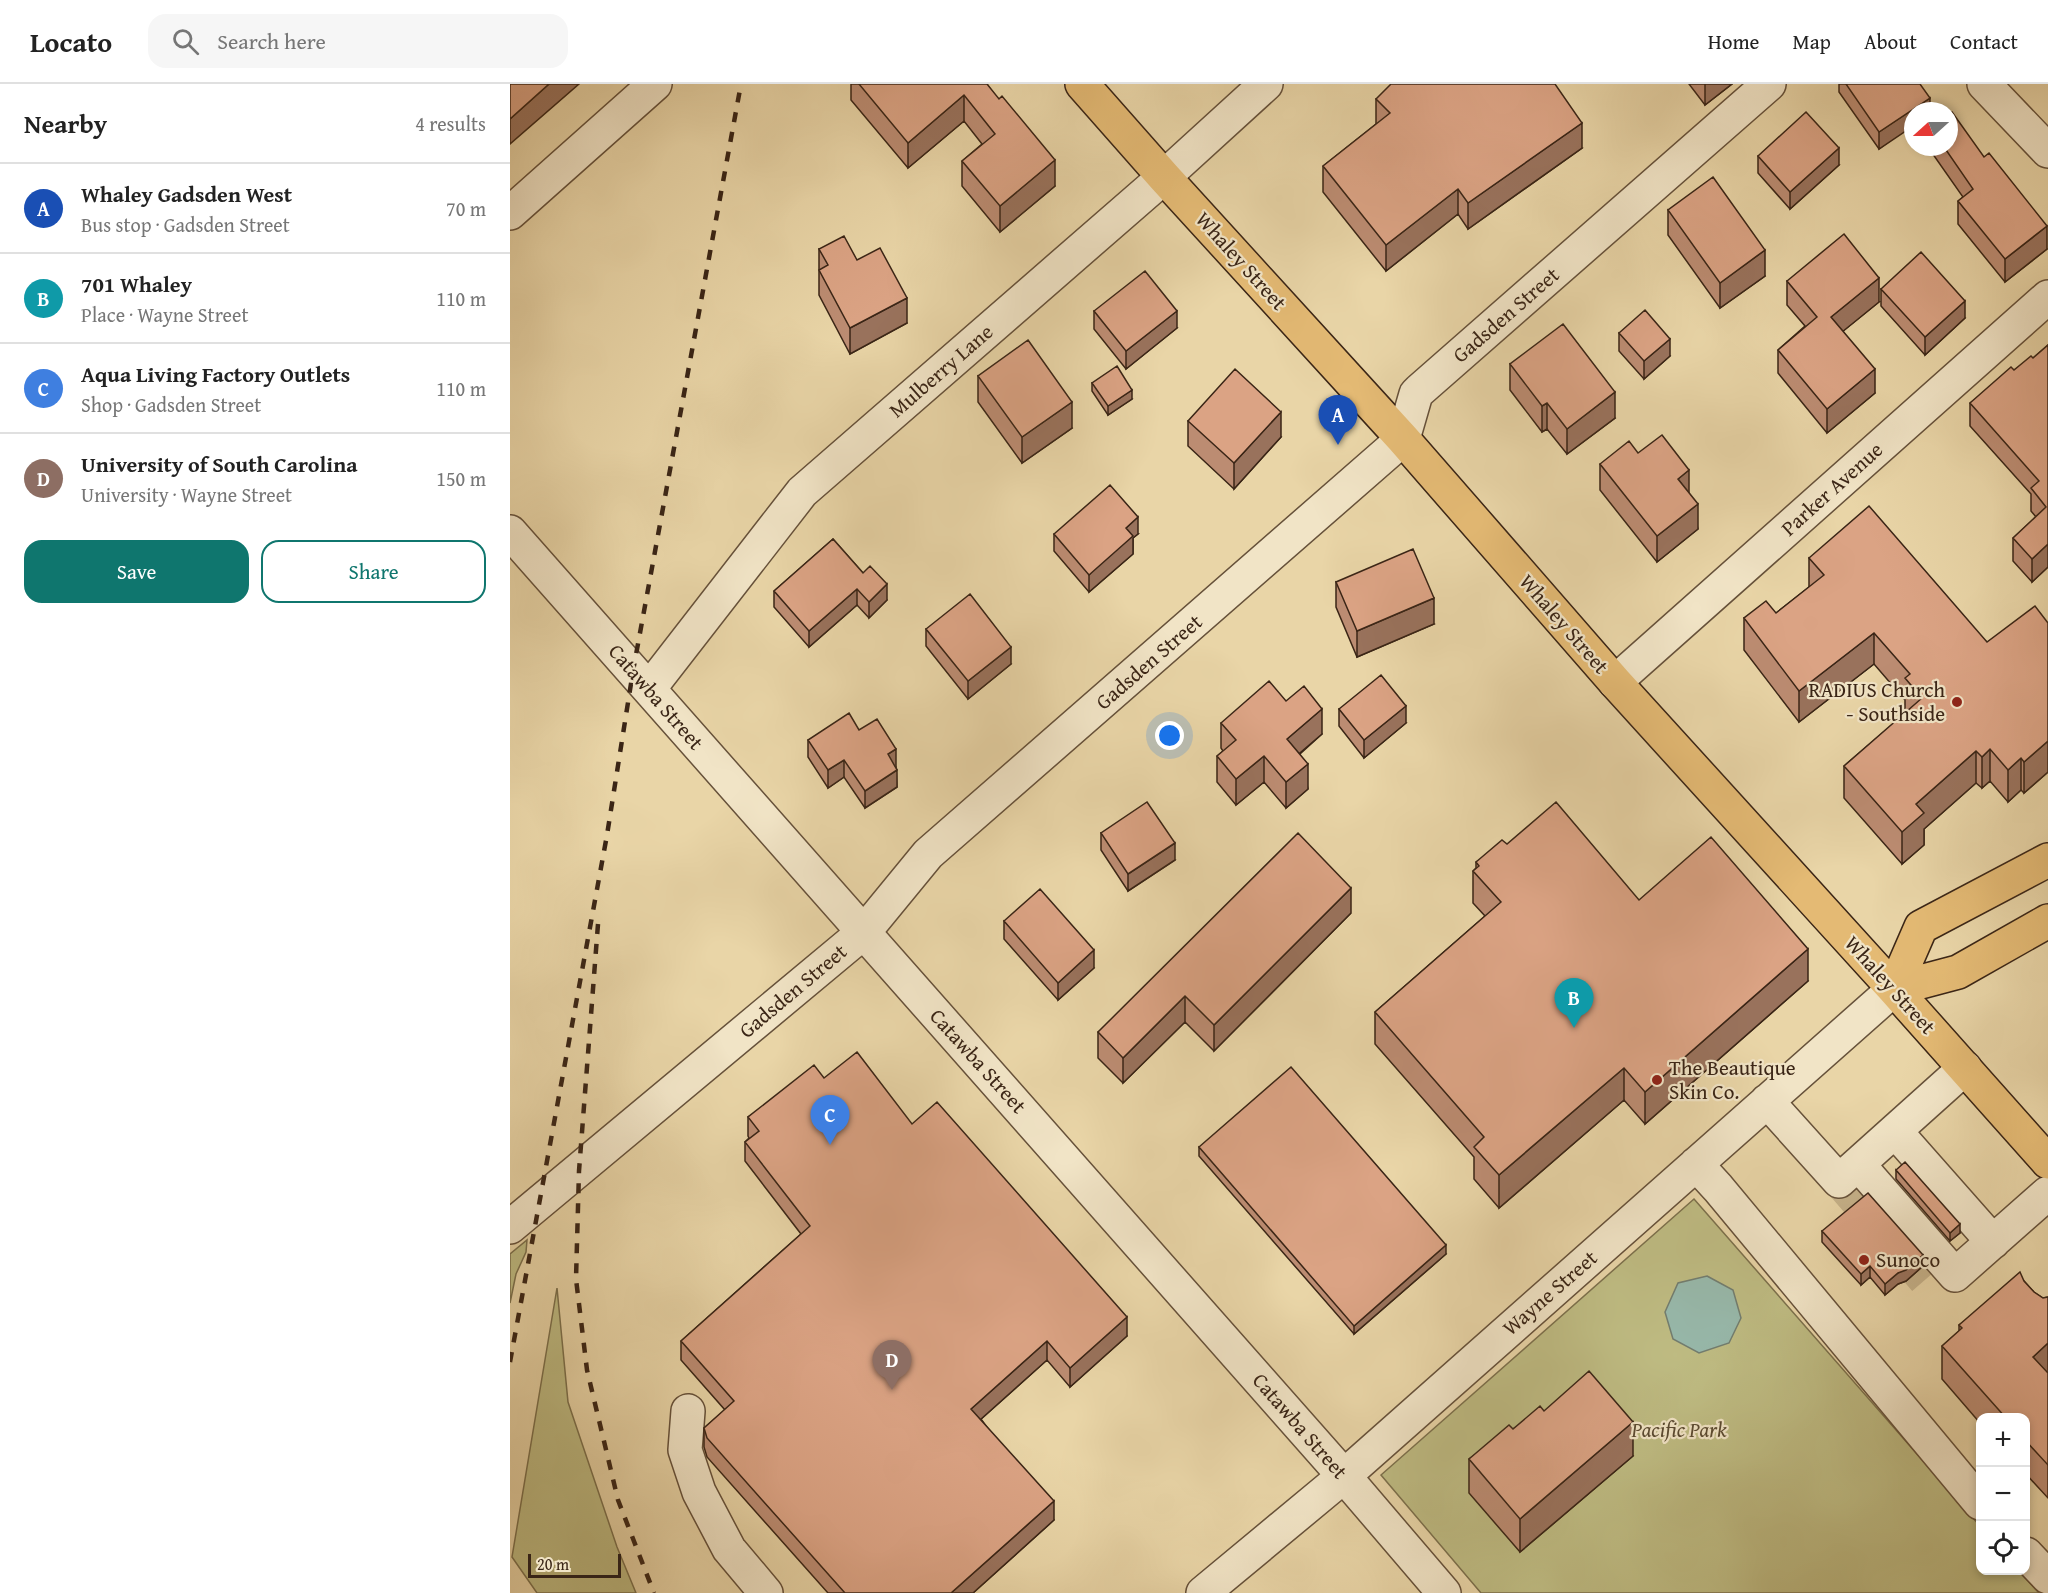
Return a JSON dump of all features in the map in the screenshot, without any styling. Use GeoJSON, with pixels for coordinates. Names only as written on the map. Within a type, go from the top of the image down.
{"type":"FeatureCollection","features":[{"type":"Feature","properties":{"kind":"main road","name":"Whaley Street"},"geometry":{"type":"LineString","coordinates":[[1082,84],[1403,439],[1615,682],[2048,1162]]}},
{"type":"Feature","properties":{"kind":"main road","name":"Wayne Street"},"geometry":{"type":"LineString","coordinates":[[1894,989],[1921,927],[2048,860]]}},
{"type":"Feature","properties":{"kind":"main road","name":"Wayne Street"},"geometry":{"type":"LineString","coordinates":[[1894,989],[1958,972],[2048,921]]}},
{"type":"Feature","properties":{"kind":"street"},"geometry":{"type":"LineString","coordinates":[[510,213],[655,84]]}},
{"type":"Feature","properties":{"kind":"street","name":"Mulberry Lane"},"geometry":{"type":"LineString","coordinates":[[649,689],[802,492],[1164,177],[1266,84]]}},
{"type":"Feature","properties":{"kind":"street","name":"Gadsden Street"},"geometry":{"type":"LineString","coordinates":[[510,1227],[864,932],[928,854],[1403,439],[1416,394],[1420,390],[1769,84]]}},
{"type":"Feature","properties":{"kind":"street"},"geometry":{"type":"LineString","coordinates":[[1983,84],[2048,151]]}},
{"type":"Feature","properties":{"kind":"street","name":"Parker Avenue"},"geometry":{"type":"LineString","coordinates":[[1615,682],[2048,297]]}},
{"type":"Feature","properties":{"kind":"street","name":"Catawba Street"},"geometry":{"type":"LineString","coordinates":[[510,532],[1344,1476],[1444,1593]]}},
{"type":"Feature","properties":{"kind":"street","name":"Wayne Street"},"geometry":{"type":"LineString","coordinates":[[1203,1593],[1344,1476],[1894,989]]}},
{"type":"Feature","properties":{"kind":"street"},"geometry":{"type":"LineString","coordinates":[[1767,1101],[1839,1181],[1965,1068]]}},
{"type":"Feature","properties":{"kind":"street"},"geometry":{"type":"LineString","coordinates":[[1895,1131],[1993,1242]]}},
{"type":"Feature","properties":{"kind":"street"},"geometry":{"type":"LineString","coordinates":[[1696,1164],[1976,1498]]}},
{"type":"Feature","properties":{"kind":"street"},"geometry":{"type":"LineString","coordinates":[[1858,1164],[1945,1284],[2048,1193]]}},
{"type":"Feature","properties":{"kind":"street"},"geometry":{"type":"LineString","coordinates":[[688,1411],[685,1450],[699,1492],[729,1549],[766,1593]]}},
{"type":"Feature","properties":{"kind":"street"},"geometry":{"type":"LineString","coordinates":[[2030,1559],[2048,1577]]}},
{"type":"Feature","properties":{"kind":"green space","name":"Pacific Park"},"geometry":{"type":"Polygon","coordinates":[[[1694,1199],[1976,1521],[1976,1575],[2023,1575],[2039,1593],[1481,1593],[1381,1475],[1694,1199]]]}},
{"type":"Feature","properties":{"kind":"green space"},"geometry":{"type":"Polygon","coordinates":[[[527,1240],[526,1252],[516,1274],[510,1303],[510,1254],[527,1240]]]}},
{"type":"Feature","properties":{"kind":"green space"},"geometry":{"type":"Polygon","coordinates":[[[557,1288],[568,1402],[617,1547],[636,1593],[537,1593],[512,1557],[557,1288]]]}},
{"type":"Feature","properties":{"kind":"shaded area"},"geometry":{"type":"Polygon","coordinates":[[[1707,1276],[1733,1290],[1741,1318],[1729,1343],[1699,1353],[1673,1339],[1665,1312],[1678,1283],[1707,1276]]]}},
{"type":"Feature","properties":{"kind":"building"},"geometry":{"type":"Polygon","coordinates":[[[510,84],[549,84],[510,119],[510,84]]]}},
{"type":"Feature","properties":{"kind":"building"},"geometry":{"type":"Polygon","coordinates":[[[859,84],[987,84],[999,99],[1002,96],[1055,160],[1000,206],[962,161],[995,134],[964,95],[908,143],[859,84]]]}},
{"type":"Feature","properties":{"kind":"building"},"geometry":{"type":"Polygon","coordinates":[[[1391,84],[1555,84],[1582,123],[1468,203],[1458,189],[1386,245],[1323,166],[1390,113],[1376,99],[1391,84]]]}},
{"type":"Feature","properties":{"kind":"building"},"geometry":{"type":"Polygon","coordinates":[[[1846,84],[1920,84],[1930,98],[1924,102],[1904,102],[1904,115],[1879,132],[1846,84]]]}},
{"type":"Feature","properties":{"kind":"building"},"geometry":{"type":"Polygon","coordinates":[[[1806,112],[1839,148],[1790,192],[1758,156],[1806,112]]]}},
{"type":"Feature","properties":{"kind":"building"},"geometry":{"type":"Polygon","coordinates":[[[1958,120],[1984,157],[1989,153],[2047,226],[2005,259],[1958,201],[1973,189],[1950,156],[1958,156],[1958,120]]]}},
{"type":"Feature","properties":{"kind":"building"},"geometry":{"type":"Polygon","coordinates":[[[1713,177],[1765,250],[1720,283],[1668,210],[1713,177]]]}},
{"type":"Feature","properties":{"kind":"building"},"geometry":{"type":"Polygon","coordinates":[[[1844,234],[1879,278],[1831,317],[1875,369],[1827,409],[1778,350],[1817,317],[1787,281],[1844,234]]]}},
{"type":"Feature","properties":{"kind":"building"},"geometry":{"type":"Polygon","coordinates":[[[844,236],[857,260],[880,248],[907,298],[850,328],[819,270],[828,265],[819,249],[844,236]]]}},
{"type":"Feature","properties":{"kind":"building"},"geometry":{"type":"Polygon","coordinates":[[[1921,252],[1965,301],[1925,337],[1881,289],[1921,252]]]}},
{"type":"Feature","properties":{"kind":"building"},"geometry":{"type":"Polygon","coordinates":[[[1145,271],[1177,311],[1126,351],[1094,311],[1145,271]]]}},
{"type":"Feature","properties":{"kind":"building"},"geometry":{"type":"Polygon","coordinates":[[[1645,310],[1670,339],[1644,361],[1619,333],[1645,310]]]}},
{"type":"Feature","properties":{"kind":"building"},"geometry":{"type":"Polygon","coordinates":[[[1563,324],[1615,392],[1567,429],[1547,403],[1542,406],[1510,364],[1563,324]]]}},
{"type":"Feature","properties":{"kind":"building"},"geometry":{"type":"Polygon","coordinates":[[[1028,340],[1072,402],[1022,437],[978,376],[1028,340]]]}},
{"type":"Feature","properties":{"kind":"building"},"geometry":{"type":"Polygon","coordinates":[[[2048,345],[2048,544],[2032,559],[2013,538],[2046,507],[2031,488],[2039,481],[1970,403],[2011,367],[2014,370],[2048,345]]]}},
{"type":"Feature","properties":{"kind":"building"},"geometry":{"type":"Polygon","coordinates":[[[1117,366],[1132,390],[1108,406],[1092,383],[1117,366]]]}},
{"type":"Feature","properties":{"kind":"building"},"geometry":{"type":"Polygon","coordinates":[[[1235,369],[1281,412],[1234,463],[1188,421],[1235,369]]]}},
{"type":"Feature","properties":{"kind":"building"},"geometry":{"type":"Polygon","coordinates":[[[1662,435],[1689,470],[1678,479],[1698,504],[1657,536],[1600,464],[1629,441],[1638,453],[1662,435]]]}},
{"type":"Feature","properties":{"kind":"building"},"geometry":{"type":"Polygon","coordinates":[[[1110,485],[1138,517],[1126,528],[1133,536],[1089,575],[1054,534],[1110,485]]]}},
{"type":"Feature","properties":{"kind":"building"},"geometry":{"type":"Polygon","coordinates":[[[1869,506],[1987,642],[2035,606],[2048,623],[2048,741],[2024,762],[2021,758],[2008,770],[1990,749],[1982,757],[1976,751],[1916,804],[1924,813],[1902,832],[1844,766],[1922,698],[1905,678],[1910,674],[1874,633],[1799,691],[1744,618],[1766,601],[1776,613],[1824,575],[1809,558],[1869,506]]]}},
{"type":"Feature","properties":{"kind":"building"},"geometry":{"type":"Polygon","coordinates":[[[833,539],[863,573],[870,566],[887,584],[869,602],[857,589],[809,631],[774,591],[833,539]]]}},
{"type":"Feature","properties":{"kind":"building"},"geometry":{"type":"Polygon","coordinates":[[[1413,549],[1434,598],[1357,631],[1336,582],[1413,549]]]}},
{"type":"Feature","properties":{"kind":"building"},"geometry":{"type":"Polygon","coordinates":[[[970,594],[1011,647],[968,681],[926,629],[970,594]]]}},
{"type":"Feature","properties":{"kind":"building"},"geometry":{"type":"Polygon","coordinates":[[[1381,675],[1406,706],[1364,740],[1339,709],[1381,675]]]}},
{"type":"Feature","properties":{"kind":"building"},"geometry":{"type":"Polygon","coordinates":[[[1269,681],[1286,701],[1304,686],[1322,709],[1287,739],[1308,764],[1286,782],[1264,756],[1236,779],[1217,756],[1236,740],[1221,723],[1269,681]]]}},
{"type":"Feature","properties":{"kind":"building"},"geometry":{"type":"Polygon","coordinates":[[[849,713],[859,730],[877,719],[896,749],[888,754],[897,770],[865,791],[844,760],[828,770],[808,740],[849,713]]]}},
{"type":"Feature","properties":{"kind":"building"},"geometry":{"type":"Polygon","coordinates":[[[1147,802],[1175,843],[1128,874],[1101,833],[1147,802]]]}},
{"type":"Feature","properties":{"kind":"building"},"geometry":{"type":"Polygon","coordinates":[[[1556,802],[1639,900],[1711,837],[1808,949],[1645,1092],[1624,1068],[1499,1175],[1474,1147],[1484,1137],[1375,1012],[1501,902],[1473,871],[1479,866],[1476,862],[1502,840],[1507,844],[1556,802]]]}},
{"type":"Feature","properties":{"kind":"building"},"geometry":{"type":"Polygon","coordinates":[[[1298,833],[1351,888],[1214,1025],[1185,996],[1123,1058],[1098,1032],[1298,833]]]}},
{"type":"Feature","properties":{"kind":"building"},"geometry":{"type":"Polygon","coordinates":[[[1040,889],[1094,950],[1058,983],[1004,921],[1040,889]]]}},
{"type":"Feature","properties":{"kind":"building"},"geometry":{"type":"Polygon","coordinates":[[[857,1052],[912,1124],[937,1102],[1127,1317],[1070,1368],[1047,1341],[971,1409],[1054,1501],[951,1593],[845,1593],[707,1438],[704,1428],[734,1401],[681,1341],[810,1226],[745,1142],[759,1131],[748,1117],[814,1065],[824,1078],[857,1052]]]}},
{"type":"Feature","properties":{"kind":"building"},"geometry":{"type":"Polygon","coordinates":[[[1291,1067],[1446,1245],[1354,1326],[1199,1147],[1291,1067]]]}},
{"type":"Feature","properties":{"kind":"building"},"geometry":{"type":"Polygon","coordinates":[[[1905,1162],[1960,1224],[1950,1233],[1896,1170],[1905,1162]]]}},
{"type":"Feature","properties":{"kind":"building"},"geometry":{"type":"Polygon","coordinates":[[[1868,1193],[1923,1255],[1885,1284],[1870,1266],[1861,1274],[1822,1231],[1868,1193]]]}},
{"type":"Feature","properties":{"kind":"building"},"geometry":{"type":"Polygon","coordinates":[[[2020,1272],[2024,1281],[2034,1292],[2043,1298],[2048,1297],[2048,1343],[2033,1357],[2048,1373],[2048,1465],[2030,1445],[2030,1413],[2002,1413],[1942,1346],[1962,1328],[1959,1325],[2020,1272]]]}},
{"type":"Feature","properties":{"kind":"building"},"geometry":{"type":"Polygon","coordinates":[[[1589,1371],[1633,1422],[1520,1519],[1469,1459],[1509,1425],[1513,1429],[1540,1406],[1544,1411],[1589,1371]]]}},
{"type":"Feature","properties":{"kind":"tunnel"},"geometry":{"type":"LineString","coordinates":[[1839,1181],[1935,1292]]}},
{"type":"Feature","properties":{"kind":"railway"},"geometry":{"type":"LineString","coordinates":[[510,1362],[607,835],[633,671],[741,84]]}},
{"type":"Feature","properties":{"kind":"railway"},"geometry":{"type":"LineString","coordinates":[[598,924],[579,1171],[576,1279],[587,1370],[618,1500],[654,1593]]}},
{"type":"Feature","properties":{"kind":"place","name":"Whaley Gadsden West"},"geometry":{"type":"Point","coordinates":[1338,445]}},
{"type":"Feature","properties":{"kind":"place","name":"RADIUS Church - Southside"},"geometry":{"type":"Point","coordinates":[1957,702]}},
{"type":"Feature","properties":{"kind":"place","name":"701 Whaley"},"geometry":{"type":"Point","coordinates":[1574,1028]}},
{"type":"Feature","properties":{"kind":"place","name":"The Beautique Skin Co."},"geometry":{"type":"Point","coordinates":[1657,1080]}},
{"type":"Feature","properties":{"kind":"place","name":"Aqua Living Factory Outlets"},"geometry":{"type":"Point","coordinates":[830,1145]}},
{"type":"Feature","properties":{"kind":"place","name":"Sunoco"},"geometry":{"type":"Point","coordinates":[1864,1260]}},
{"type":"Feature","properties":{"kind":"place","name":"University of South Carolina"},"geometry":{"type":"Point","coordinates":[892,1390]}}]}
